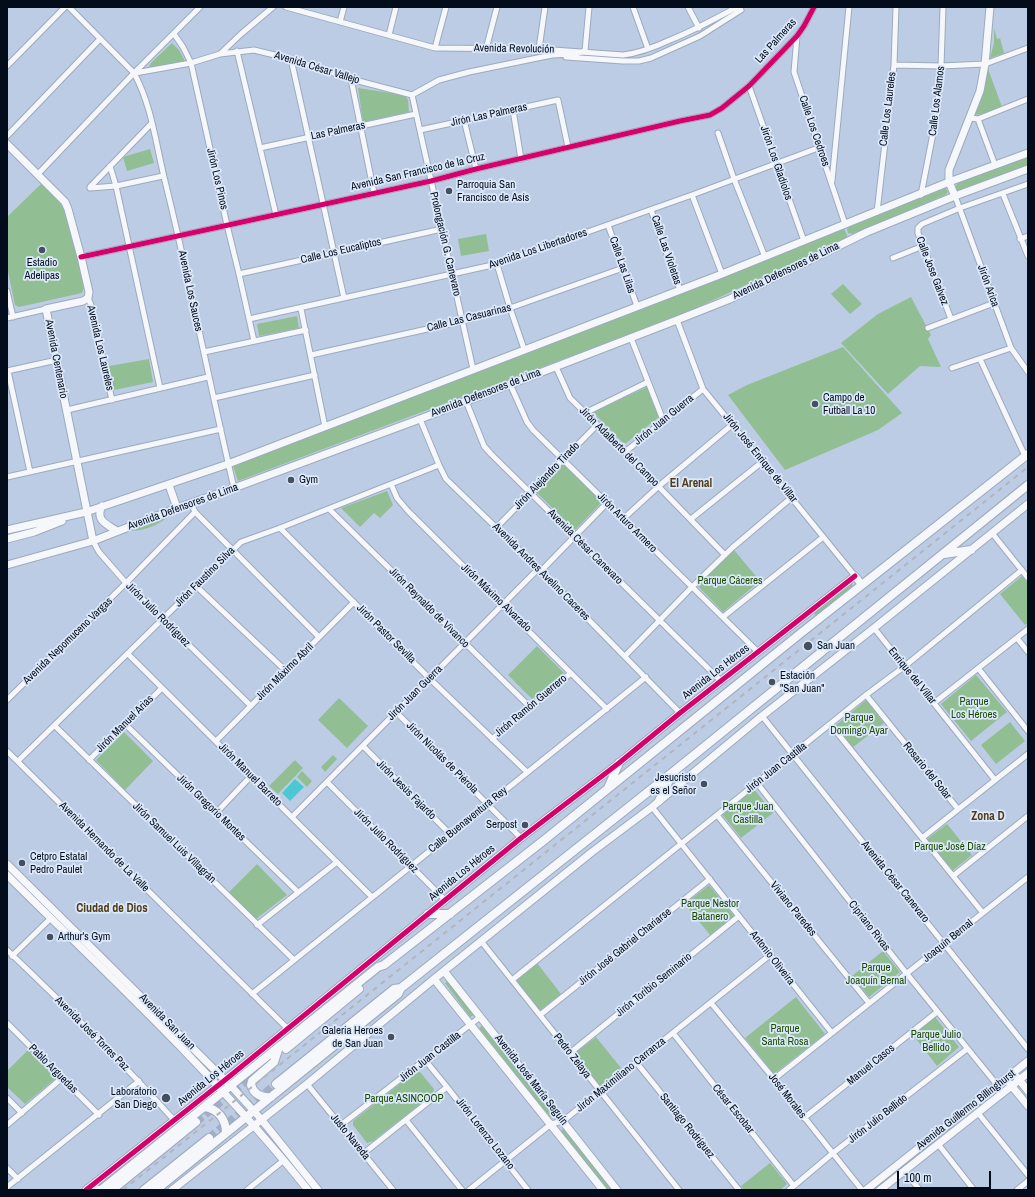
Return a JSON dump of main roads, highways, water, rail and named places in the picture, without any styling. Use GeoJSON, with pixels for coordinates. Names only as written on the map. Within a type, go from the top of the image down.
{"type":"FeatureCollection","features":[{"type":"Feature","properties":{"kind":"main road"},"geometry":{"type":"LineString","coordinates":[[955,196],[949,182],[949,170],[980,91],[986,64],[990,7]]}},
{"type":"Feature","properties":{"kind":"main road","name":"Avenida Centenario"},"geometry":{"type":"LineString","coordinates":[[7,144],[65,202],[81,257],[89,292],[88,298],[83,301],[46,309],[86,512]]}},
{"type":"Feature","properties":{"kind":"main road","name":"Avenida Defensores de Lima"},"geometry":{"type":"LineString","coordinates":[[7,530],[86,512],[228,464],[722,274],[921,195],[949,182],[1028,153]]}},
{"type":"Feature","properties":{"kind":"main road","name":"Avenida Defensores de Lima"},"geometry":{"type":"LineString","coordinates":[[7,565],[93,541],[176,508],[420,419],[466,400],[678,320],[730,299],[857,237],[955,196],[1028,169]]}},
{"type":"Feature","properties":{"kind":"main road","name":"Avenida Los Héroes"},"geometry":{"type":"LineString","coordinates":[[228,1083],[283,1048],[378,967],[384,965],[450,914],[1027,455]]}},
{"type":"Feature","properties":{"kind":"main road"},"geometry":{"type":"LineString","coordinates":[[169,485],[176,508]]}},
{"type":"Feature","properties":{"kind":"main road"},"geometry":{"type":"LineString","coordinates":[[156,1190],[398,994],[401,988],[673,772],[1028,485]]}},
{"type":"Feature","properties":{"kind":"main road"},"geometry":{"type":"LineString","coordinates":[[172,1190],[307,1084],[481,941],[592,852],[652,807],[762,716],[1028,504]]}},
{"type":"Feature","properties":{"kind":"main road"},"geometry":{"type":"LineString","coordinates":[[102,506],[99,512],[100,517],[117,531]]}},
{"type":"Feature","properties":{"kind":"main road"},"geometry":{"type":"LineString","coordinates":[[7,539],[34,532],[86,512]]}},
{"type":"Feature","properties":{"kind":"main road","name":"Jirón Julio Rodríguez"},"geometry":{"type":"LineString","coordinates":[[86,512],[93,541]]}},
{"type":"Feature","properties":{"kind":"main road"},"geometry":{"type":"LineString","coordinates":[[7,561],[66,548]]}},
{"type":"Feature","properties":{"kind":"main road"},"geometry":{"type":"LineString","coordinates":[[943,554],[971,550]]}},
{"type":"Feature","properties":{"kind":"main road","name":"Avenida Los Héroes"},"geometry":{"type":"LineString","coordinates":[[87,1189],[174,1120],[221,1089],[287,1028],[521,838],[619,763],[680,713],[855,576]]}},
{"type":"Feature","properties":{"kind":"main road","name":"Jirón José Enrique de Villar"},"geometry":{"type":"LineString","coordinates":[[855,576],[862,585]]}},
{"type":"Feature","properties":{"kind":"main road"},"geometry":{"type":"LineString","coordinates":[[607,790],[619,763]]}},
{"type":"Feature","properties":{"kind":"main road"},"geometry":{"type":"LineString","coordinates":[[659,801],[673,772]]}},
{"type":"Feature","properties":{"kind":"main road","name":"Avenida San Juan"},"geometry":{"type":"LineString","coordinates":[[7,864],[228,1083],[261,1119],[318,1190]]}},
{"type":"Feature","properties":{"kind":"main road","name":"Avenida San Juan"},"geometry":{"type":"LineString","coordinates":[[7,874],[150,1015],[221,1089],[254,1125],[308,1190]]}},
{"type":"Feature","properties":{"kind":"main road"},"geometry":{"type":"LineString","coordinates":[[428,914],[450,914]]}},
{"type":"Feature","properties":{"kind":"main road","name":"Avenida José María Seguín"},"geometry":{"type":"LineString","coordinates":[[444,971],[617,1190]]}},
{"type":"Feature","properties":{"kind":"main road","name":"Avenida José María Seguín"},"geometry":{"type":"LineString","coordinates":[[434,979],[603,1190]]}},
{"type":"Feature","properties":{"kind":"main road"},"geometry":{"type":"LineString","coordinates":[[276,1084],[394,989],[401,988]]}},
{"type":"Feature","properties":{"kind":"main road"},"geometry":{"type":"LineString","coordinates":[[345,1037],[365,1036]]}},
{"type":"Feature","properties":{"kind":"main road"},"geometry":{"type":"LineString","coordinates":[[271,1097],[258,1095],[255,1093],[251,1085],[252,1081],[274,1062],[283,1048]]}},
{"type":"Feature","properties":{"kind":"main road","name":"Avenida Guillermo Billinghurst"},"geometry":{"type":"LineString","coordinates":[[866,1190],[1028,1061]]}},
{"type":"Feature","properties":{"kind":"main road"},"geometry":{"type":"LineString","coordinates":[[1014,1073],[1028,1091]]}},
{"type":"Feature","properties":{"kind":"main road","name":"Avenida Guillermo Billinghurst"},"geometry":{"type":"LineString","coordinates":[[880,1190],[1028,1073]]}},
{"type":"Feature","properties":{"kind":"main road"},"geometry":{"type":"LineString","coordinates":[[1006,1079],[1028,1106]]}},
{"type":"Feature","properties":{"kind":"main road","name":"Avenida Los Héroes"},"geometry":{"type":"LineString","coordinates":[[101,1190],[205,1107],[221,1089]]}},
{"type":"Feature","properties":{"kind":"main road"},"geometry":{"type":"LineString","coordinates":[[205,1107],[213,1109],[220,1114],[226,1125],[226,1133]]}},
{"type":"Feature","properties":{"kind":"main road"},"geometry":{"type":"LineString","coordinates":[[112,1190],[196,1122]]}},
{"type":"Feature","properties":{"kind":"main road"},"geometry":{"type":"LineString","coordinates":[[144,1190],[209,1138]]}},
{"type":"Feature","properties":{"kind":"main road"},"geometry":{"type":"LineString","coordinates":[[87,1189],[101,1190]]}},
{"type":"Feature","properties":{"kind":"tunnel"},"geometry":{"type":"LineString","coordinates":[[196,1122],[257,1072]]}},
{"type":"Feature","properties":{"kind":"tunnel"},"geometry":{"type":"LineString","coordinates":[[209,1138],[276,1084]]}},
{"type":"Feature","properties":{"kind":"railway"},"geometry":{"type":"LineString","coordinates":[[123,1190],[1028,467]]}},
{"type":"Feature","properties":{"kind":"place","name":"Parroquia San Francisco de Asís"},"geometry":{"type":"Point","coordinates":[449,191]}},
{"type":"Feature","properties":{"kind":"place","name":"Estadio Adelipas"},"geometry":{"type":"Point","coordinates":[42,250]}},
{"type":"Feature","properties":{"kind":"place","name":"Campo de Futball La 10"},"geometry":{"type":"Point","coordinates":[815,404]}},
{"type":"Feature","properties":{"kind":"place","name":"Gym"},"geometry":{"type":"Point","coordinates":[291,480]}},
{"type":"Feature","properties":{"kind":"place","name":"San Juan"},"geometry":{"type":"Point","coordinates":[808,646]}},
{"type":"Feature","properties":{"kind":"place","name":"Estación \"San Juan\""},"geometry":{"type":"Point","coordinates":[772,682]}},
{"type":"Feature","properties":{"kind":"place","name":"Jesucristo es el Señor"},"geometry":{"type":"Point","coordinates":[704,784]}},
{"type":"Feature","properties":{"kind":"place","name":"Serpost"},"geometry":{"type":"Point","coordinates":[525,825]}},
{"type":"Feature","properties":{"kind":"place","name":"Cetpro Estatal Pedro Paulet"},"geometry":{"type":"Point","coordinates":[22,863]}},
{"type":"Feature","properties":{"kind":"place","name":"Arthur's Gym"},"geometry":{"type":"Point","coordinates":[50,937]}},
{"type":"Feature","properties":{"kind":"place","name":"Galeria Heroes de San Juan"},"geometry":{"type":"Point","coordinates":[391,1037]}},
{"type":"Feature","properties":{"kind":"place","name":"Laboratorio San Diego"},"geometry":{"type":"Point","coordinates":[166,1098]}},
{"type":"Feature","properties":{"kind":"district","name":"El Arenal"},"geometry":{"type":"Point","coordinates":[691,484]}},
{"type":"Feature","properties":{"kind":"district","name":"Zona D"},"geometry":{"type":"Point","coordinates":[988,817]}},
{"type":"Feature","properties":{"kind":"district","name":"Ciudad de Dios"},"geometry":{"type":"Point","coordinates":[112,909]}},
{"type":"Feature","properties":{"kind":"park label","name":"Parque Cáceres"},"geometry":{"type":"Point","coordinates":[730,581]}},
{"type":"Feature","properties":{"kind":"park label","name":"Parque Los Héroes"},"geometry":{"type":"Point","coordinates":[974,708]}},
{"type":"Feature","properties":{"kind":"park label","name":"Parque Domingo Ayar"},"geometry":{"type":"Point","coordinates":[859,724]}},
{"type":"Feature","properties":{"kind":"park label","name":"Parque Juan Castilla"},"geometry":{"type":"Point","coordinates":[748,813]}},
{"type":"Feature","properties":{"kind":"park label","name":"Parque José Díaz"},"geometry":{"type":"Point","coordinates":[950,847]}},
{"type":"Feature","properties":{"kind":"park label","name":"Parque Nestor Batanero"},"geometry":{"type":"Point","coordinates":[710,910]}},
{"type":"Feature","properties":{"kind":"park label","name":"Parque Joaquín Bernal"},"geometry":{"type":"Point","coordinates":[876,974]}},
{"type":"Feature","properties":{"kind":"park label","name":"Parque Santa Rosa"},"geometry":{"type":"Point","coordinates":[785,1035]}},
{"type":"Feature","properties":{"kind":"park label","name":"Parque Julio Bellido"},"geometry":{"type":"Point","coordinates":[936,1041]}},
{"type":"Feature","properties":{"kind":"park label","name":"Parque ASINCOOP"},"geometry":{"type":"Point","coordinates":[404,1099]}}]}
